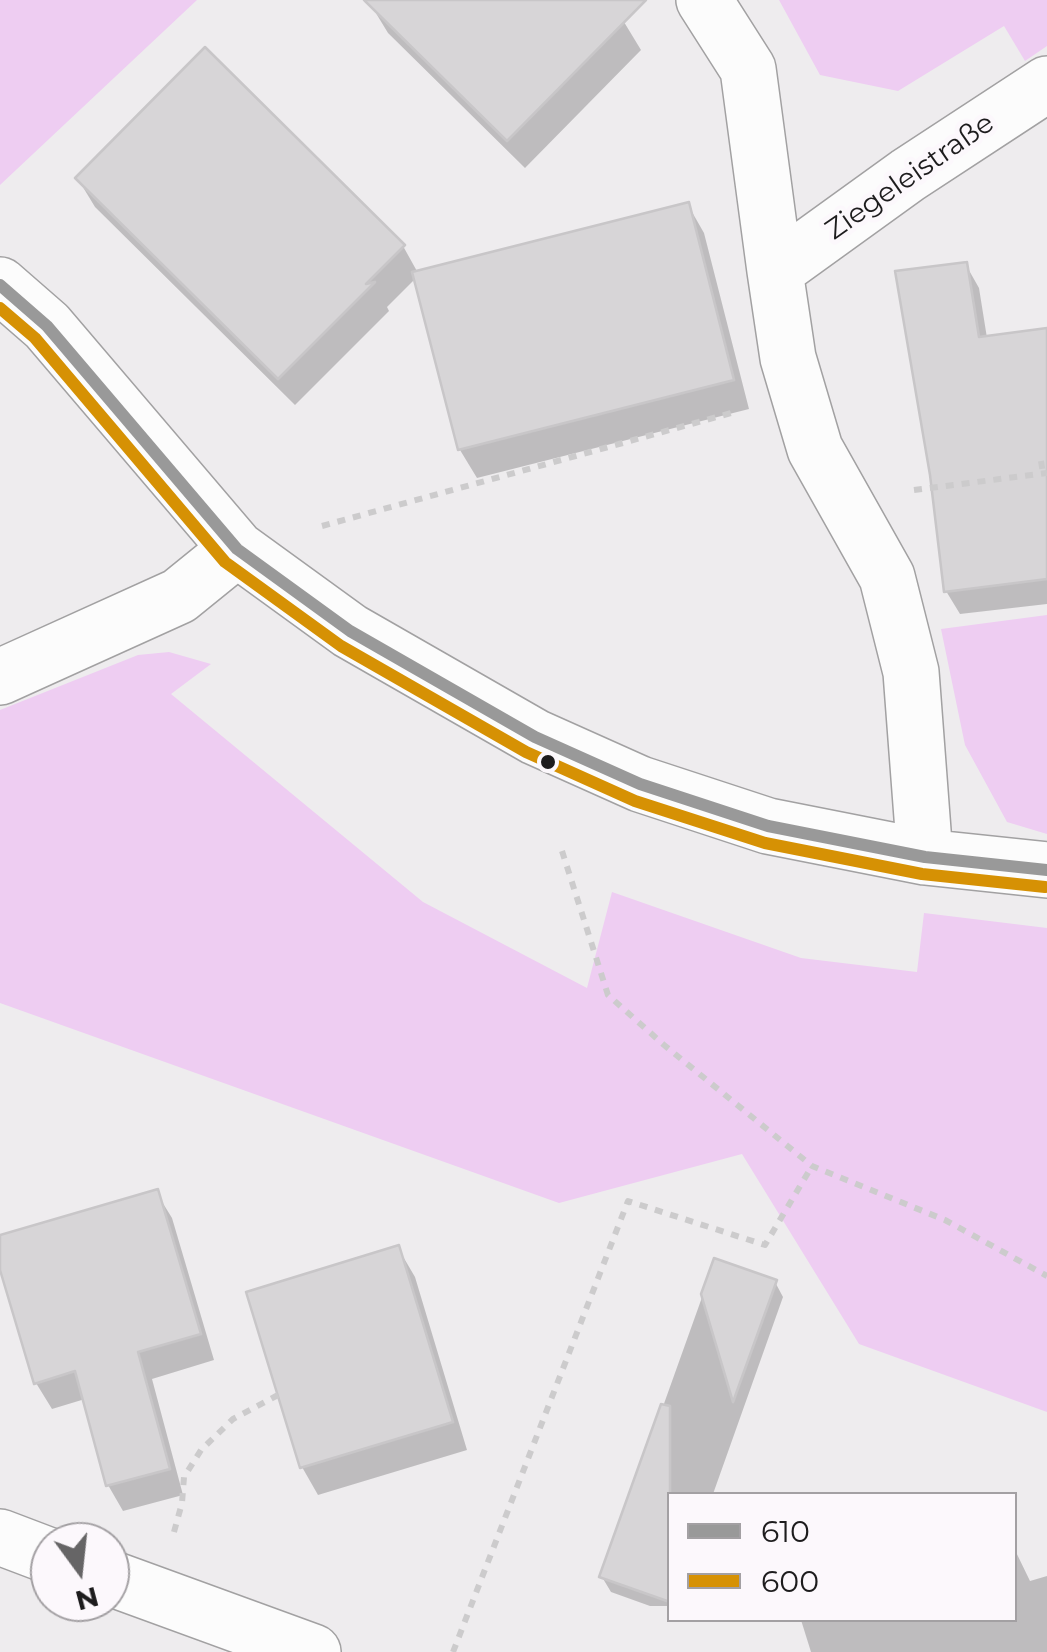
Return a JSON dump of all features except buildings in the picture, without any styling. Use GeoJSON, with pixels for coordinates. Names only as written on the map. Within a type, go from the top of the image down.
{"type":"FeatureCollection","features":[{"type":"Feature","properties":{"kind":"street"},"geometry":{"type":"LineString","coordinates":[[704,0],[748,69],[788,358],[815,449],[887,577],[910,672],[925,856]]}},
{"type":"Feature","properties":{"kind":"street","name":"Ziegeleistraße"},"geometry":{"type":"LineString","coordinates":[[775,272],[908,175],[1047,84]]}},
{"type":"Feature","properties":{"kind":"street"},"geometry":{"type":"LineString","coordinates":[[0,285],[47,326],[236,549],[350,631],[534,737],[622,776],[768,826],[925,856],[1047,870]]}},
{"type":"Feature","properties":{"kind":"street"},"geometry":{"type":"LineString","coordinates":[[0,677],[179,596],[236,549]]}},
{"type":"Feature","properties":{"kind":"street"},"geometry":{"type":"LineString","coordinates":[[0,1537],[30,1548]]}},
{"type":"Feature","properties":{"kind":"street"},"geometry":{"type":"LineString","coordinates":[[132,1586],[313,1652]]}},
{"type":"Feature","properties":{"kind":"path"},"geometry":{"type":"LineString","coordinates":[[311,529],[798,394]]}},
{"type":"Feature","properties":{"kind":"path"},"geometry":{"type":"LineString","coordinates":[[843,499],[1045,474],[1041,461]]}},
{"type":"Feature","properties":{"kind":"path"},"geometry":{"type":"LineString","coordinates":[[562,851],[608,995],[664,1045],[812,1166],[945,1220],[1047,1276]]}},
{"type":"Feature","properties":{"kind":"path"},"geometry":{"type":"LineString","coordinates":[[453,1652],[628,1201],[764,1246],[812,1166]]}},
{"type":"Feature","properties":{"kind":"path"},"geometry":{"type":"LineString","coordinates":[[132,1586],[182,1503],[184,1477],[201,1450],[233,1419],[278,1396]]}},
{"type":"Feature","properties":{"kind":"shaded area"},"geometry":{"type":"Polygon","coordinates":[[[0,0],[197,0],[0,185],[0,0]]]}},
{"type":"Feature","properties":{"kind":"shaded area"},"geometry":{"type":"Polygon","coordinates":[[[779,0],[1047,0],[1047,46],[1025,61],[1004,26],[898,91],[820,75],[779,0]]]}},
{"type":"Feature","properties":{"kind":"shaded area"},"geometry":{"type":"Polygon","coordinates":[[[1047,615],[1047,834],[1007,822],[965,745],[941,629],[1047,615]]]}},
{"type":"Feature","properties":{"kind":"shaded area"},"geometry":{"type":"Polygon","coordinates":[[[169,652],[211,664],[171,694],[423,902],[587,988],[612,892],[801,958],[917,972],[924,913],[1047,928],[1047,1412],[859,1344],[742,1154],[559,1203],[0,1003],[0,710],[138,655],[169,652]]]}},
{"type":"Feature","properties":{"kind":"transit line","name":"610"},"geometry":{"type":"LineString","coordinates":[[0,285],[47,326],[237,549],[350,631],[535,737],[640,784],[768,826],[925,857],[1047,870]]}},
{"type":"Feature","properties":{"kind":"transit line","name":"600"},"geometry":{"type":"LineString","coordinates":[[0,308],[35,338],[225,562],[341,646],[526,752],[635,801],[765,843],[922,874],[1045,887]]}}]}
